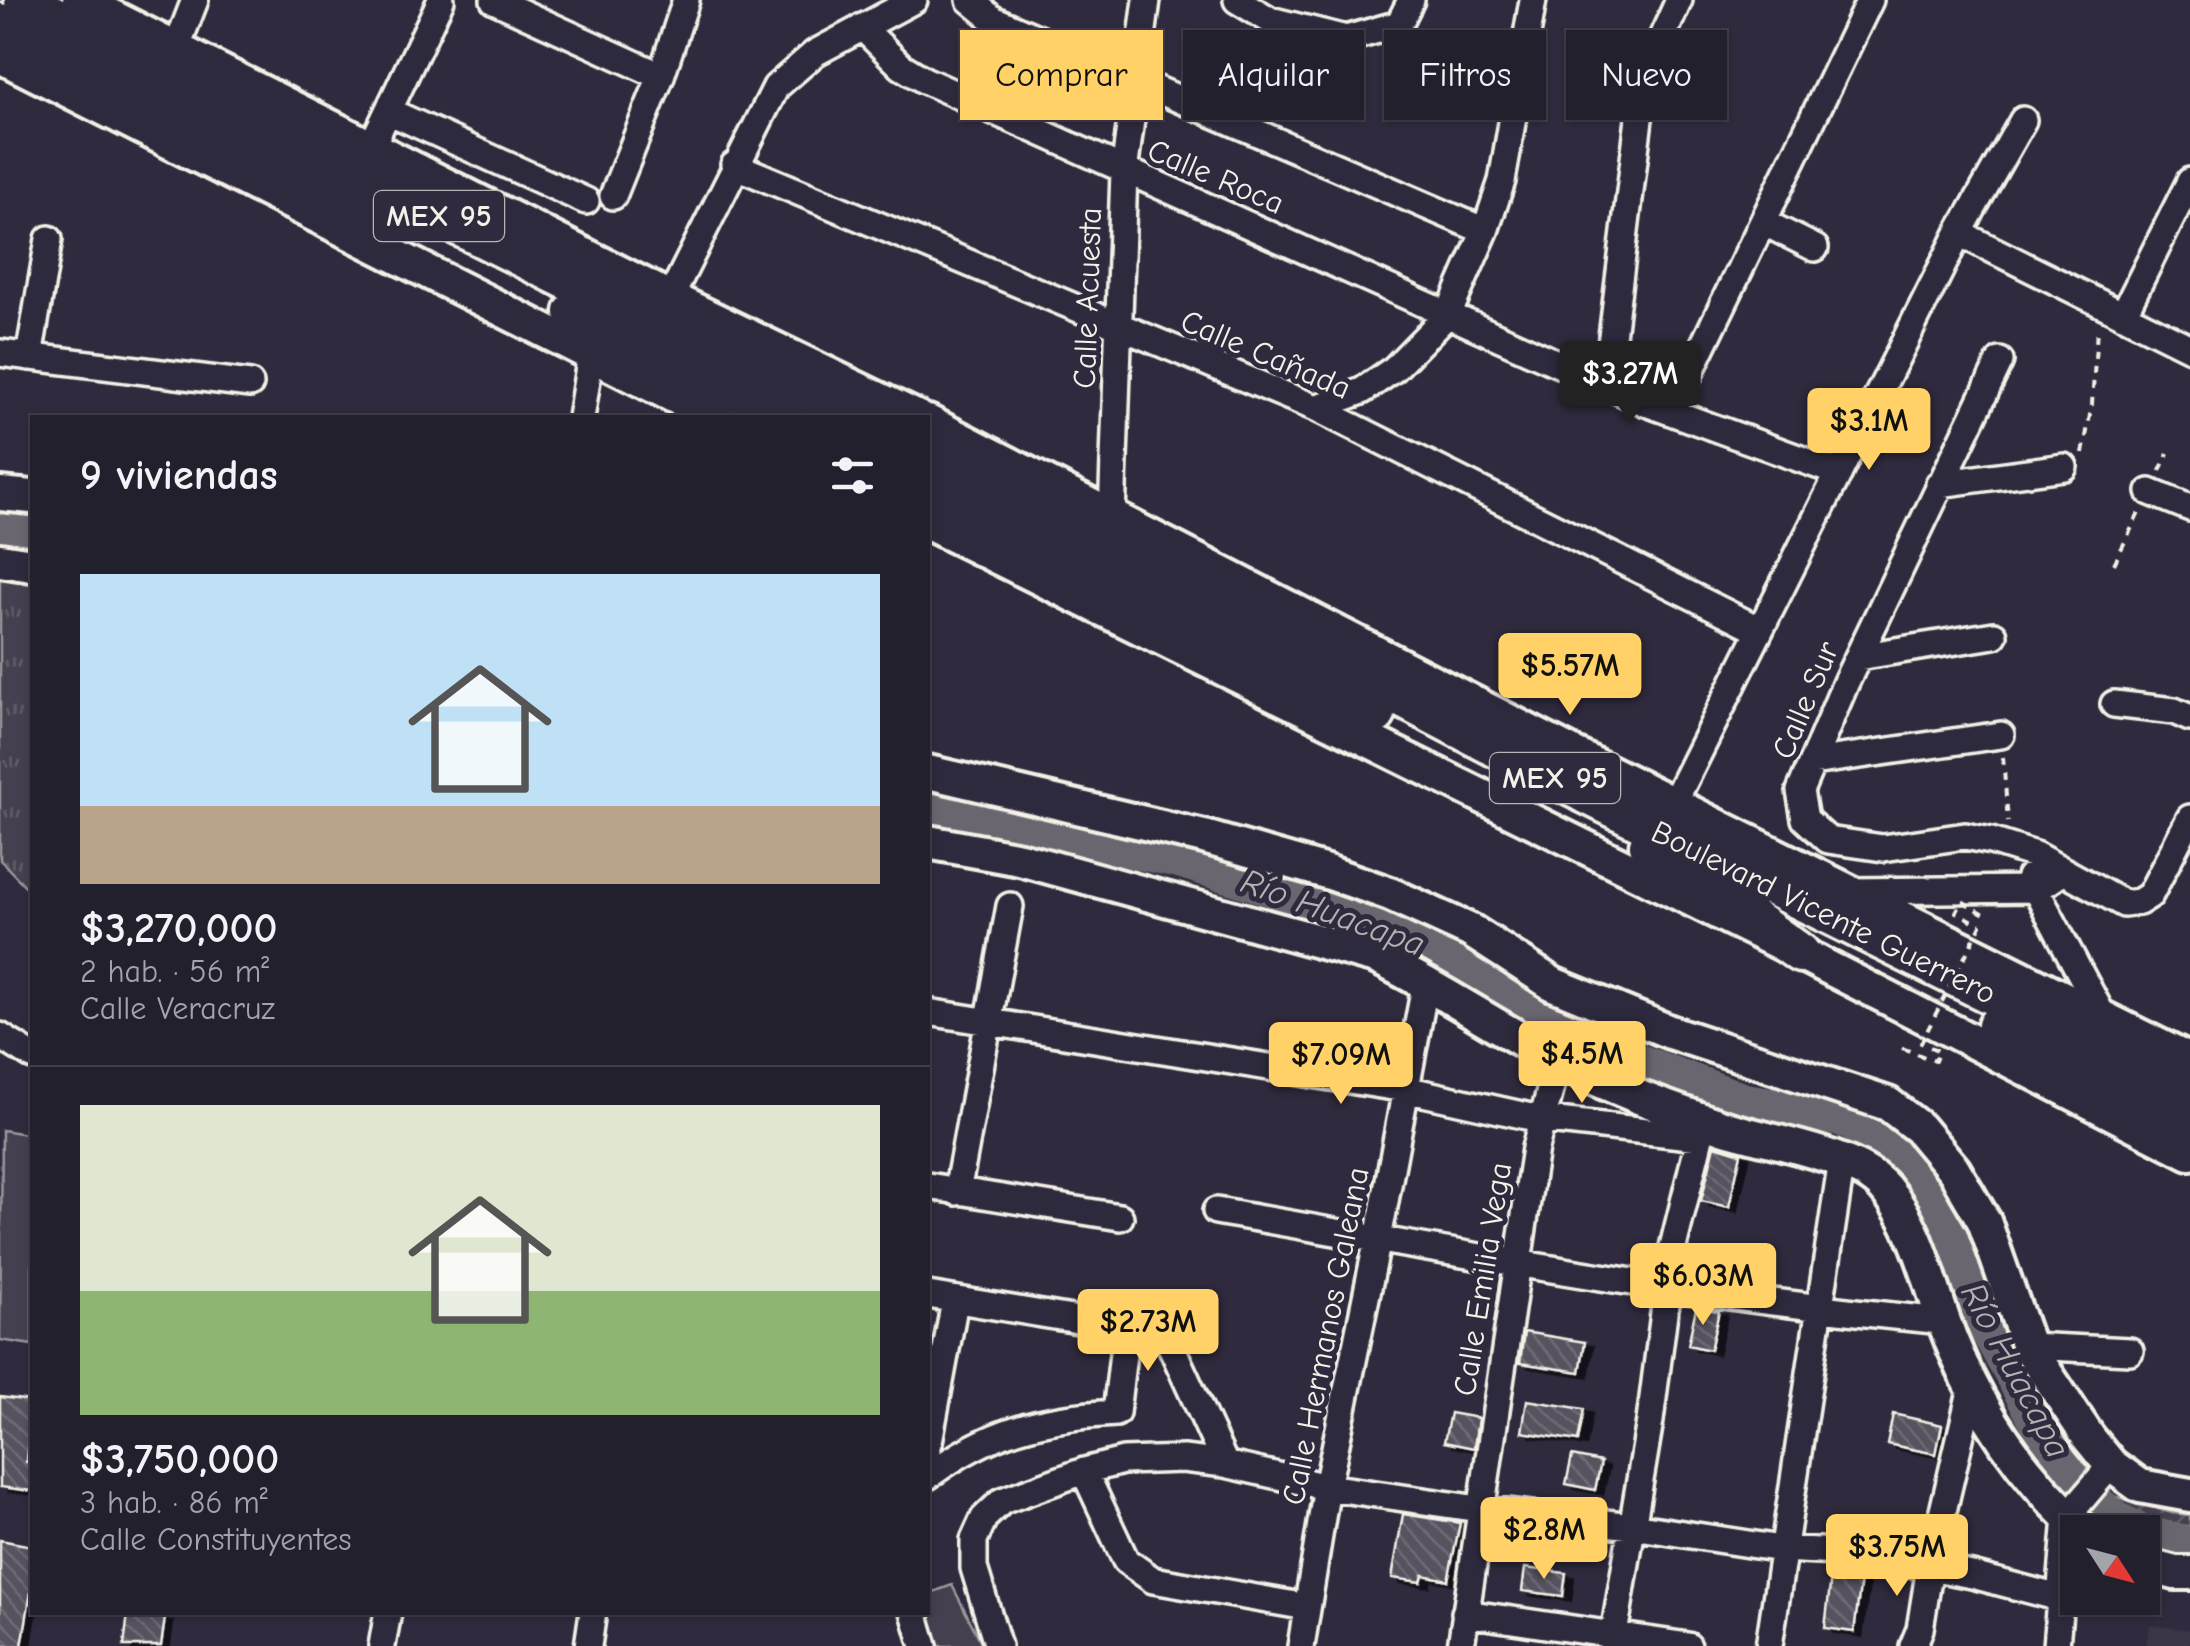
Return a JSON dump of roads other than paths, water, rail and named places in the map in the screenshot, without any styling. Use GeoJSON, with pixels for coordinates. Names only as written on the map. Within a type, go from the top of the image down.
{"type":"FeatureCollection","features":[{"type":"Feature","properties":{"kind":"highway","name":"MEX 95"},"geometry":{"type":"LineString","coordinates":[[6,26],[780,415]]}},
{"type":"Feature","properties":{"kind":"highway","name":"MEX 95"},"geometry":{"type":"LineString","coordinates":[[6,26],[474,234],[856,415]]}},
{"type":"Feature","properties":{"kind":"highway"},"geometry":{"type":"LineString","coordinates":[[930,437],[977,446]]}},
{"type":"Feature","properties":{"kind":"highway","name":"Boulevard Vicente Guerrero"},"geometry":{"type":"LineString","coordinates":[[930,451],[1564,783],[2190,1092]]}},
{"type":"Feature","properties":{"kind":"highway","name":"Boulevard Vicente Guerrero"},"geometry":{"type":"LineString","coordinates":[[930,489],[1453,754],[1647,844],[2190,1124]]}},
{"type":"Feature","properties":{"kind":"highway"},"geometry":{"type":"LineString","coordinates":[[1647,844],[1800,953]]}},
{"type":"Feature","properties":{"kind":"main road"},"geometry":{"type":"LineString","coordinates":[[79,0],[370,149],[912,415]]}},
{"type":"Feature","properties":{"kind":"main road"},"geometry":{"type":"LineString","coordinates":[[6,26],[591,354],[711,415]]}},
{"type":"Feature","properties":{"kind":"main road","name":"Boulevard Vicente Guerrero"},"geometry":{"type":"LineString","coordinates":[[930,423],[1673,804],[2190,1061]]}},
{"type":"Feature","properties":{"kind":"main road"},"geometry":{"type":"LineString","coordinates":[[0,494],[30,497]]}},
{"type":"Feature","properties":{"kind":"main road","name":"Boulevard Vicente Guerrero"},"geometry":{"type":"LineString","coordinates":[[930,524],[1800,953],[2190,1153]]}},
{"type":"Feature","properties":{"kind":"main road"},"geometry":{"type":"LineString","coordinates":[[0,560],[30,565]]}},
{"type":"Feature","properties":{"kind":"main road"},"geometry":{"type":"LineString","coordinates":[[930,772],[1185,833],[1330,873],[1390,894],[1471,931],[1553,984],[1670,1032],[1888,1104],[1919,1128],[1954,1170],[1984,1221],[2028,1346],[2088,1438],[2111,1465],[2140,1486],[2190,1495]]}},
{"type":"Feature","properties":{"kind":"main road"},"geometry":{"type":"LineString","coordinates":[[930,842],[1020,859],[1376,957],[1426,981],[1558,1060],[1701,1129],[1761,1140],[1863,1169],[1884,1186],[1908,1220],[1972,1387],[2011,1451],[2071,1515]]}},
{"type":"Feature","properties":{"kind":"main road"},"geometry":{"type":"LineString","coordinates":[[2160,1570],[2190,1573]]}},
{"type":"Feature","properties":{"kind":"street"},"geometry":{"type":"LineString","coordinates":[[176,49],[196,0]]}},
{"type":"Feature","properties":{"kind":"street"},"geometry":{"type":"LineString","coordinates":[[370,149],[440,0]]}},
{"type":"Feature","properties":{"kind":"street"},"geometry":{"type":"LineString","coordinates":[[494,0],[661,76]]}},
{"type":"Feature","properties":{"kind":"street"},"geometry":{"type":"LineString","coordinates":[[613,196],[661,76],[686,0]]}},
{"type":"Feature","properties":{"kind":"street"},"geometry":{"type":"LineString","coordinates":[[670,298],[776,86],[815,53],[914,0]]}},
{"type":"Feature","properties":{"kind":"street"},"geometry":{"type":"LineString","coordinates":[[970,0],[993,19],[1018,30]]}},
{"type":"Feature","properties":{"kind":"street","name":"Calle Acuesta"},"geometry":{"type":"LineString","coordinates":[[1143,30],[1147,0]]}},
{"type":"Feature","properties":{"kind":"street"},"geometry":{"type":"LineString","coordinates":[[1237,0],[1270,20],[1346,39],[1399,24],[1411,0]]}},
{"type":"Feature","properties":{"kind":"street"},"geometry":{"type":"LineString","coordinates":[[1316,408],[1362,391],[1394,370],[1449,313],[1502,181],[1533,0]]}},
{"type":"Feature","properties":{"kind":"street"},"geometry":{"type":"LineString","coordinates":[[1606,385],[1640,120],[1657,49],[1679,0]]}},
{"type":"Feature","properties":{"kind":"street"},"geometry":{"type":"LineString","coordinates":[[1671,412],[1870,0]]}},
{"type":"Feature","properties":{"kind":"street","name":"Calle Roca"},"geometry":{"type":"LineString","coordinates":[[862,27],[901,66],[924,80],[1124,172],[1606,385],[1838,473]]}},
{"type":"Feature","properties":{"kind":"street"},"geometry":{"type":"LineString","coordinates":[[1163,93],[1485,231]]}},
{"type":"Feature","properties":{"kind":"street"},"geometry":{"type":"LineString","coordinates":[[388,112],[586,201]]}},
{"type":"Feature","properties":{"kind":"street","name":"Calle Acuesta"},"geometry":{"type":"LineString","coordinates":[[1112,518],[1124,172],[1131,120]]}},
{"type":"Feature","properties":{"kind":"street"},"geometry":{"type":"LineString","coordinates":[[1673,804],[1959,233],[2023,120]]}},
{"type":"Feature","properties":{"kind":"street","name":"Calle Cañada"},"geometry":{"type":"LineString","coordinates":[[734,165],[1316,408],[1760,630]]}},
{"type":"Feature","properties":{"kind":"street"},"geometry":{"type":"LineString","coordinates":[[2114,310],[2190,181]]}},
{"type":"Feature","properties":{"kind":"street"},"geometry":{"type":"LineString","coordinates":[[1763,222],[1815,248]]}},
{"type":"Feature","properties":{"kind":"street"},"geometry":{"type":"LineString","coordinates":[[1959,233],[2190,348]]}},
{"type":"Feature","properties":{"kind":"street"},"geometry":{"type":"LineString","coordinates":[[29,357],[49,239]]}},
{"type":"Feature","properties":{"kind":"street"},"geometry":{"type":"LineString","coordinates":[[0,352],[250,384]]}},
{"type":"Feature","properties":{"kind":"street"},"geometry":{"type":"LineString","coordinates":[[581,415],[591,354]]}},
{"type":"Feature","properties":{"kind":"street","name":"Calle Sur"},"geometry":{"type":"LineString","coordinates":[[2000,361],[1858,656],[1812,762],[1800,792],[1805,820],[1828,840],[1883,848],[1965,836],[2010,847],[2064,870],[2124,904],[2139,902],[2150,895],[2190,818]]}},
{"type":"Feature","properties":{"kind":"street"},"geometry":{"type":"LineString","coordinates":[[1939,484],[2064,468]]}},
{"type":"Feature","properties":{"kind":"street"},"geometry":{"type":"LineString","coordinates":[[2150,492],[2190,508]]}},
{"type":"Feature","properties":{"kind":"street"},"geometry":{"type":"LineString","coordinates":[[1858,656],[1994,635]]}},
{"type":"Feature","properties":{"kind":"street"},"geometry":{"type":"LineString","coordinates":[[2114,704],[2174,710],[2190,718]]}},
{"type":"Feature","properties":{"kind":"street"},"geometry":{"type":"LineString","coordinates":[[1812,762],[2000,734]]}},
{"type":"Feature","properties":{"kind":"street"},"geometry":{"type":"LineString","coordinates":[[2010,847],[2037,889],[2104,1018]]}},
{"type":"Feature","properties":{"kind":"street"},"geometry":{"type":"LineString","coordinates":[[1848,890],[2037,889],[2064,870]]}},
{"type":"Feature","properties":{"kind":"street"},"geometry":{"type":"LineString","coordinates":[[957,1192],[1010,906]]}},
{"type":"Feature","properties":{"kind":"street","name":"Calle Hermanos Galeana"},"geometry":{"type":"LineString","coordinates":[[1301,1646],[1327,1486],[1426,981]]}},
{"type":"Feature","properties":{"kind":"street"},"geometry":{"type":"LineString","coordinates":[[930,1012],[1405,1089],[1540,1119],[1701,1129],[1666,1288],[1650,1421],[1613,1640]]}},
{"type":"Feature","properties":{"kind":"street"},"geometry":{"type":"LineString","coordinates":[[0,1036],[30,1055]]}},
{"type":"Feature","properties":{"kind":"street","name":"Calle Emilia Vega"},"geometry":{"type":"LineString","coordinates":[[1461,1646],[1540,1119],[1558,1060]]}},
{"type":"Feature","properties":{"kind":"street"},"geometry":{"type":"LineString","coordinates":[[1768,1646],[1842,1160]]}},
{"type":"Feature","properties":{"kind":"street"},"geometry":{"type":"LineString","coordinates":[[930,1186],[1120,1217]]}},
{"type":"Feature","properties":{"kind":"street"},"geometry":{"type":"LineString","coordinates":[[1216,1210],[1666,1288],[1819,1310],[1944,1322]]}},
{"type":"Feature","properties":{"kind":"street"},"geometry":{"type":"LineString","coordinates":[[930,1295],[1126,1328],[1116,1413],[1062,1416],[1004,1433],[962,1450],[930,1474]]}},
{"type":"Feature","properties":{"kind":"street"},"geometry":{"type":"LineString","coordinates":[[930,1436],[955,1301]]}},
{"type":"Feature","properties":{"kind":"street"},"geometry":{"type":"LineString","coordinates":[[1162,1324],[1225,1464]]}},
{"type":"Feature","properties":{"kind":"street"},"geometry":{"type":"LineString","coordinates":[[2028,1346],[2130,1351]]}},
{"type":"Feature","properties":{"kind":"street"},"geometry":{"type":"LineString","coordinates":[[1913,1646],[1920,1629],[1930,1567],[1972,1387]]}},
{"type":"Feature","properties":{"kind":"street"},"geometry":{"type":"LineString","coordinates":[[998,1646],[974,1568],[974,1540],[984,1518],[1002,1501],[1084,1471],[1123,1461],[1183,1459],[1479,1509],[1632,1526],[1782,1549],[1856,1554],[1930,1567],[2060,1598],[2056,1646]]}},
{"type":"Feature","properties":{"kind":"street"},"geometry":{"type":"LineString","coordinates":[[2078,1515],[2111,1465]]}},
{"type":"Feature","properties":{"kind":"street"},"geometry":{"type":"LineString","coordinates":[[1084,1471],[1126,1561],[1138,1572],[1154,1580],[1307,1608]]}},
{"type":"Feature","properties":{"kind":"street"},"geometry":{"type":"LineString","coordinates":[[1465,1613],[1613,1640],[1688,1646]]}},
{"type":"Feature","properties":{"kind":"street"},"geometry":{"type":"LineString","coordinates":[[382,1646],[387,1615]]}},
{"type":"Feature","properties":{"kind":"street"},"geometry":{"type":"LineString","coordinates":[[588,1646],[593,1615]]}},
{"type":"Feature","properties":{"kind":"street"},"geometry":{"type":"LineString","coordinates":[[915,1615],[924,1646]]}},
{"type":"Feature","properties":{"kind":"waterway","name":"Río Huacapa"},"geometry":{"type":"LineString","coordinates":[[0,530],[30,533]]}},
{"type":"Feature","properties":{"kind":"waterway","name":"Río Huacapa"},"geometry":{"type":"LineString","coordinates":[[930,808],[1179,859],[1365,916],[1420,938],[1593,1046],[1745,1102],[1843,1118],[1883,1139],[1919,1181],[1944,1221],[1984,1321],[2053,1448],[2083,1491],[2109,1515]]}},
{"type":"Feature","properties":{"kind":"waterway","name":"Río Huacapa"},"geometry":{"type":"LineString","coordinates":[[2160,1538],[2190,1546]]}}]}
